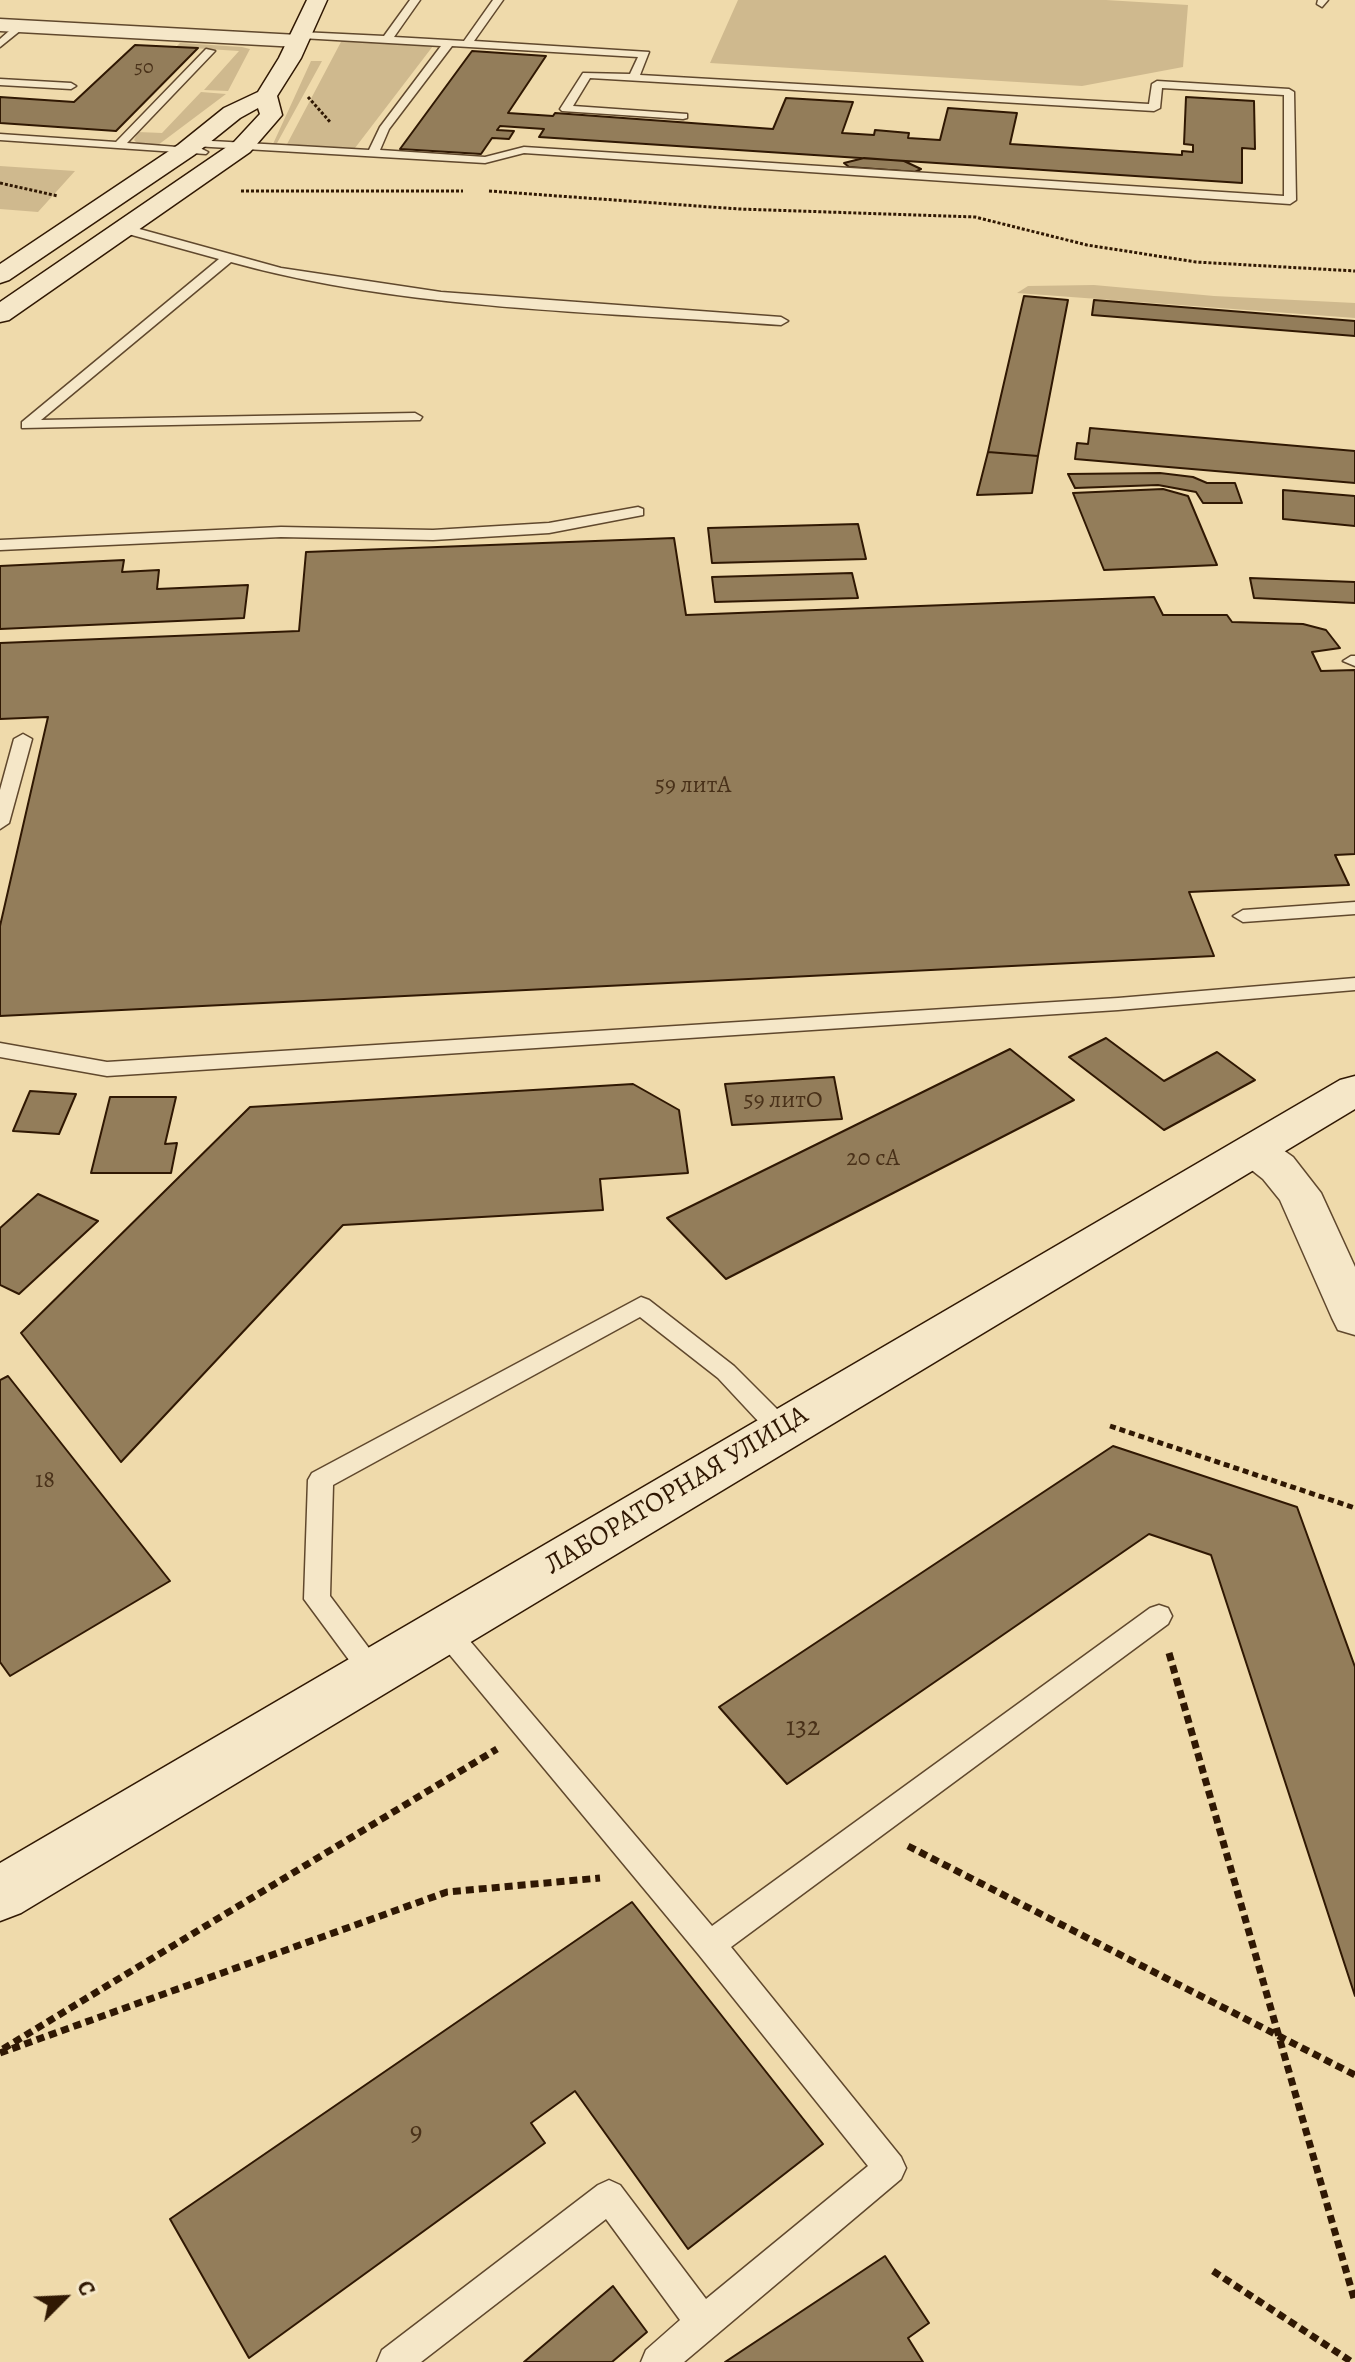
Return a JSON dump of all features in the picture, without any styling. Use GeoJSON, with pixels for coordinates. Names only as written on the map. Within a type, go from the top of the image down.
{"type":"FeatureCollection","features":[{"type":"Feature","properties":{"kind":"main road"},"geometry":{"type":"LineString","coordinates":[[0,275],[190,146],[232,113],[266,96],[300,38],[317,0]]}},
{"type":"Feature","properties":{"kind":"main road"},"geometry":{"type":"LineString","coordinates":[[11,25],[300,38]]}},
{"type":"Feature","properties":{"kind":"main road"},"geometry":{"type":"LineString","coordinates":[[0,314],[237,152],[271,115],[266,96]]}},
{"type":"Feature","properties":{"kind":"main road","name":"ЛАБОРАТОРНАЯ УЛИЦА"},"geometry":{"type":"LineString","coordinates":[[0,1894],[1355,1090]]}},
{"type":"Feature","properties":{"kind":"main road"},"geometry":{"type":"LineString","coordinates":[[1254,1150],[1278,1168],[1299,1193],[1355,1318]]}},
{"type":"Feature","properties":{"kind":"lane"},"geometry":{"type":"LineString","coordinates":[[387,39],[415,0]]}},
{"type":"Feature","properties":{"kind":"lane"},"geometry":{"type":"LineString","coordinates":[[467,44],[498,0]]}},
{"type":"Feature","properties":{"kind":"lane"},"geometry":{"type":"LineString","coordinates":[[0,44],[11,25]]}},
{"type":"Feature","properties":{"kind":"lane"},"geometry":{"type":"LineString","coordinates":[[300,38],[387,39],[645,54],[633,78]]}},
{"type":"Feature","properties":{"kind":"lane"},"geometry":{"type":"LineString","coordinates":[[373,153],[384,129],[449,43]]}},
{"type":"Feature","properties":{"kind":"lane"},"geometry":{"type":"LineString","coordinates":[[120,144],[210,51]]}},
{"type":"Feature","properties":{"kind":"lane"},"geometry":{"type":"LineString","coordinates":[[0,137],[190,146],[237,152],[373,153],[485,160],[524,150],[1290,200],[1289,92],[1157,84],[1154,108],[587,75],[566,109],[683,116]]}},
{"type":"Feature","properties":{"kind":"lane"},"geometry":{"type":"LineString","coordinates":[[0,82],[71,86]]}},
{"type":"Feature","properties":{"kind":"lane"},"geometry":{"type":"LineString","coordinates":[[125,229],[280,272],[441,296],[781,321]]}},
{"type":"Feature","properties":{"kind":"lane"},"geometry":{"type":"LineString","coordinates":[[228,258],[27,425],[415,417]]}},
{"type":"Feature","properties":{"kind":"lane"},"geometry":{"type":"LineString","coordinates":[[0,545],[281,532],[433,535],[549,528],[638,512]]}},
{"type":"Feature","properties":{"kind":"lane"},"geometry":{"type":"LineString","coordinates":[[0,823],[7,771],[23,739]]}},
{"type":"Feature","properties":{"kind":"lane"},"geometry":{"type":"LineString","coordinates":[[1243,916],[1355,908]]}},
{"type":"Feature","properties":{"kind":"lane"},"geometry":{"type":"LineString","coordinates":[[0,1050],[107,1069],[1118,1004],[1355,984]]}},
{"type":"Feature","properties":{"kind":"lane"},"geometry":{"type":"LineString","coordinates":[[373,1671],[317,1599],[321,1480],[641,1306],[726,1372],[781,1429]]}},
{"type":"Feature","properties":{"kind":"lane"},"geometry":{"type":"LineString","coordinates":[[710,1945],[1159,1616]]}},
{"type":"Feature","properties":{"kind":"lane"},"geometry":{"type":"LineString","coordinates":[[444,1629],[710,1945],[890,2168],[658,2362]]}},
{"type":"Feature","properties":{"kind":"lane"},"geometry":{"type":"LineString","coordinates":[[394,2362],[609,2196],[703,2323]]}},
{"type":"Feature","properties":{"kind":"path"},"geometry":{"type":"LineString","coordinates":[[0,183],[102,205]]}},
{"type":"Feature","properties":{"kind":"path"},"geometry":{"type":"LineString","coordinates":[[231,192],[472,191]]}},
{"type":"Feature","properties":{"kind":"path"},"geometry":{"type":"LineString","coordinates":[[487,191],[739,209],[975,217],[1087,245],[1196,262],[1355,271]]}},
{"type":"Feature","properties":{"kind":"path"},"geometry":{"type":"LineString","coordinates":[[1110,1426],[1355,1508]]}},
{"type":"Feature","properties":{"kind":"path"},"geometry":{"type":"LineString","coordinates":[[1159,1616],[1355,2302]]}},
{"type":"Feature","properties":{"kind":"path"},"geometry":{"type":"LineString","coordinates":[[0,2052],[528,1729]]}},
{"type":"Feature","properties":{"kind":"path"},"geometry":{"type":"LineString","coordinates":[[871,1827],[1355,2075]]}},
{"type":"Feature","properties":{"kind":"path"},"geometry":{"type":"LineString","coordinates":[[0,2052],[447,1892],[649,1873]]}},
{"type":"Feature","properties":{"kind":"path"},"geometry":{"type":"LineString","coordinates":[[1213,2271],[1352,2362]]}},
{"type":"Feature","properties":{"kind":"shaded area"},"geometry":{"type":"Polygon","coordinates":[[[738,0],[1106,0],[1188,5],[1183,67],[1082,86],[710,63],[738,0]]]}},
{"type":"Feature","properties":{"kind":"shaded area"},"geometry":{"type":"Polygon","coordinates":[[[342,40],[433,46],[355,148],[286,146],[342,40]]]}},
{"type":"Feature","properties":{"kind":"shaded area"},"geometry":{"type":"Polygon","coordinates":[[[180,43],[250,49],[228,91],[204,90],[239,51],[176,47],[180,43]]]}},
{"type":"Feature","properties":{"kind":"shaded area"},"geometry":{"type":"Polygon","coordinates":[[[311,61],[322,61],[276,145],[273,144],[311,61]]]}},
{"type":"Feature","properties":{"kind":"shaded area"},"geometry":{"type":"Polygon","coordinates":[[[201,92],[226,94],[158,145],[134,140],[138,132],[162,133],[201,92]]]}},
{"type":"Feature","properties":{"kind":"shaded area"},"geometry":{"type":"Polygon","coordinates":[[[0,166],[75,171],[38,212],[0,209],[0,166]]]}},
{"type":"Feature","properties":{"kind":"shaded area"},"geometry":{"type":"Polygon","coordinates":[[[1094,285],[1214,296],[1355,303],[1355,318],[1017,293],[1028,286],[1094,285]]]}},
{"type":"Feature","properties":{"kind":"building"},"geometry":{"type":"Polygon","coordinates":[[[135,45],[198,48],[116,131],[0,123],[0,97],[74,102],[135,45]]]}},
{"type":"Feature","properties":{"kind":"building"},"geometry":{"type":"Polygon","coordinates":[[[472,51],[546,56],[508,113],[553,116],[555,113],[773,129],[786,98],[853,102],[842,133],[874,135],[875,130],[909,133],[908,138],[940,140],[948,108],[1017,113],[1010,144],[1182,155],[1182,151],[1193,152],[1193,145],[1184,144],[1186,97],[1254,101],[1255,149],[1242,148],[1242,183],[539,137],[544,129],[500,126],[497,130],[514,131],[509,139],[492,138],[481,154],[400,149],[472,51]]]}},
{"type":"Feature","properties":{"kind":"building"},"geometry":{"type":"Polygon","coordinates":[[[864,158],[904,161],[921,169],[915,172],[849,167],[844,163],[864,158]]]}},
{"type":"Feature","properties":{"kind":"building"},"geometry":{"type":"Polygon","coordinates":[[[1024,296],[1068,300],[1038,456],[988,452],[1024,296]]]}},
{"type":"Feature","properties":{"kind":"building"},"geometry":{"type":"Polygon","coordinates":[[[1094,300],[1355,321],[1355,336],[1092,315],[1094,300]]]}},
{"type":"Feature","properties":{"kind":"building"},"geometry":{"type":"Polygon","coordinates":[[[1090,428],[1355,451],[1355,483],[1075,459],[1077,443],[1088,444],[1090,428]]]}},
{"type":"Feature","properties":{"kind":"building"},"geometry":{"type":"Polygon","coordinates":[[[988,452],[1038,456],[1032,493],[977,495],[988,452]]]}},
{"type":"Feature","properties":{"kind":"building"},"geometry":{"type":"Polygon","coordinates":[[[1160,473],[1193,477],[1207,483],[1235,483],[1242,503],[1203,503],[1196,492],[1158,485],[1075,488],[1068,474],[1160,473]]]}},
{"type":"Feature","properties":{"kind":"building"},"geometry":{"type":"Polygon","coordinates":[[[1163,489],[1188,496],[1217,565],[1104,570],[1073,493],[1163,489]]]}},
{"type":"Feature","properties":{"kind":"building"},"geometry":{"type":"Polygon","coordinates":[[[1283,490],[1355,496],[1355,526],[1283,519],[1283,490]]]}},
{"type":"Feature","properties":{"kind":"building"},"geometry":{"type":"Polygon","coordinates":[[[858,524],[866,559],[712,563],[708,528],[858,524]]]}},
{"type":"Feature","properties":{"kind":"building"},"geometry":{"type":"Polygon","coordinates":[[[674,538],[686,615],[1154,597],[1163,615],[1227,615],[1232,622],[1303,624],[1326,630],[1340,648],[1312,652],[1321,671],[1355,670],[1355,854],[1335,855],[1349,885],[1189,892],[1214,956],[0,1016],[0,926],[48,717],[0,719],[0,643],[299,631],[306,552],[674,538]]]}},
{"type":"Feature","properties":{"kind":"building"},"geometry":{"type":"Polygon","coordinates":[[[124,560],[122,572],[159,570],[157,589],[248,585],[244,618],[0,629],[0,566],[124,560]]]}},
{"type":"Feature","properties":{"kind":"building"},"geometry":{"type":"Polygon","coordinates":[[[852,573],[858,598],[715,602],[712,577],[852,573]]]}},
{"type":"Feature","properties":{"kind":"building"},"geometry":{"type":"Polygon","coordinates":[[[1250,578],[1355,582],[1355,603],[1254,598],[1250,578]]]}},
{"type":"Feature","properties":{"kind":"building"},"geometry":{"type":"Polygon","coordinates":[[[1106,1038],[1164,1081],[1217,1052],[1255,1080],[1164,1130],[1069,1057],[1106,1038]]]}},
{"type":"Feature","properties":{"kind":"building"},"geometry":{"type":"Polygon","coordinates":[[[1010,1049],[1074,1100],[726,1279],[667,1218],[1010,1049]]]}},
{"type":"Feature","properties":{"kind":"building"},"geometry":{"type":"Polygon","coordinates":[[[834,1077],[842,1119],[732,1125],[725,1084],[834,1077]]]}},
{"type":"Feature","properties":{"kind":"building"},"geometry":{"type":"Polygon","coordinates":[[[633,1084],[679,1110],[688,1173],[600,1179],[603,1210],[343,1225],[121,1462],[21,1333],[250,1107],[633,1084]]]}},
{"type":"Feature","properties":{"kind":"building"},"geometry":{"type":"Polygon","coordinates":[[[30,1091],[76,1094],[59,1134],[13,1131],[30,1091]]]}},
{"type":"Feature","properties":{"kind":"building"},"geometry":{"type":"Polygon","coordinates":[[[110,1097],[176,1097],[165,1144],[177,1143],[171,1173],[91,1173],[110,1097]]]}},
{"type":"Feature","properties":{"kind":"building"},"geometry":{"type":"Polygon","coordinates":[[[38,1194],[98,1221],[19,1294],[0,1285],[0,1228],[38,1194]]]}},
{"type":"Feature","properties":{"kind":"building"},"geometry":{"type":"Polygon","coordinates":[[[8,1376],[170,1581],[10,1676],[0,1662],[0,1380],[8,1376]]]}},
{"type":"Feature","properties":{"kind":"building"},"geometry":{"type":"Polygon","coordinates":[[[1113,1446],[1297,1507],[1355,1667],[1355,1996],[1211,1555],[1149,1534],[787,1784],[719,1707],[1113,1446]]]}},
{"type":"Feature","properties":{"kind":"building"},"geometry":{"type":"Polygon","coordinates":[[[632,1902],[823,2144],[688,2249],[575,2091],[531,2123],[545,2143],[249,2358],[170,2219],[632,1902]]]}},
{"type":"Feature","properties":{"kind":"building"},"geometry":{"type":"Polygon","coordinates":[[[885,2256],[929,2323],[908,2338],[923,2362],[725,2362],[885,2256]]]}},
{"type":"Feature","properties":{"kind":"building"},"geometry":{"type":"Polygon","coordinates":[[[613,2286],[647,2332],[612,2362],[524,2362],[613,2286]]]}}]}
